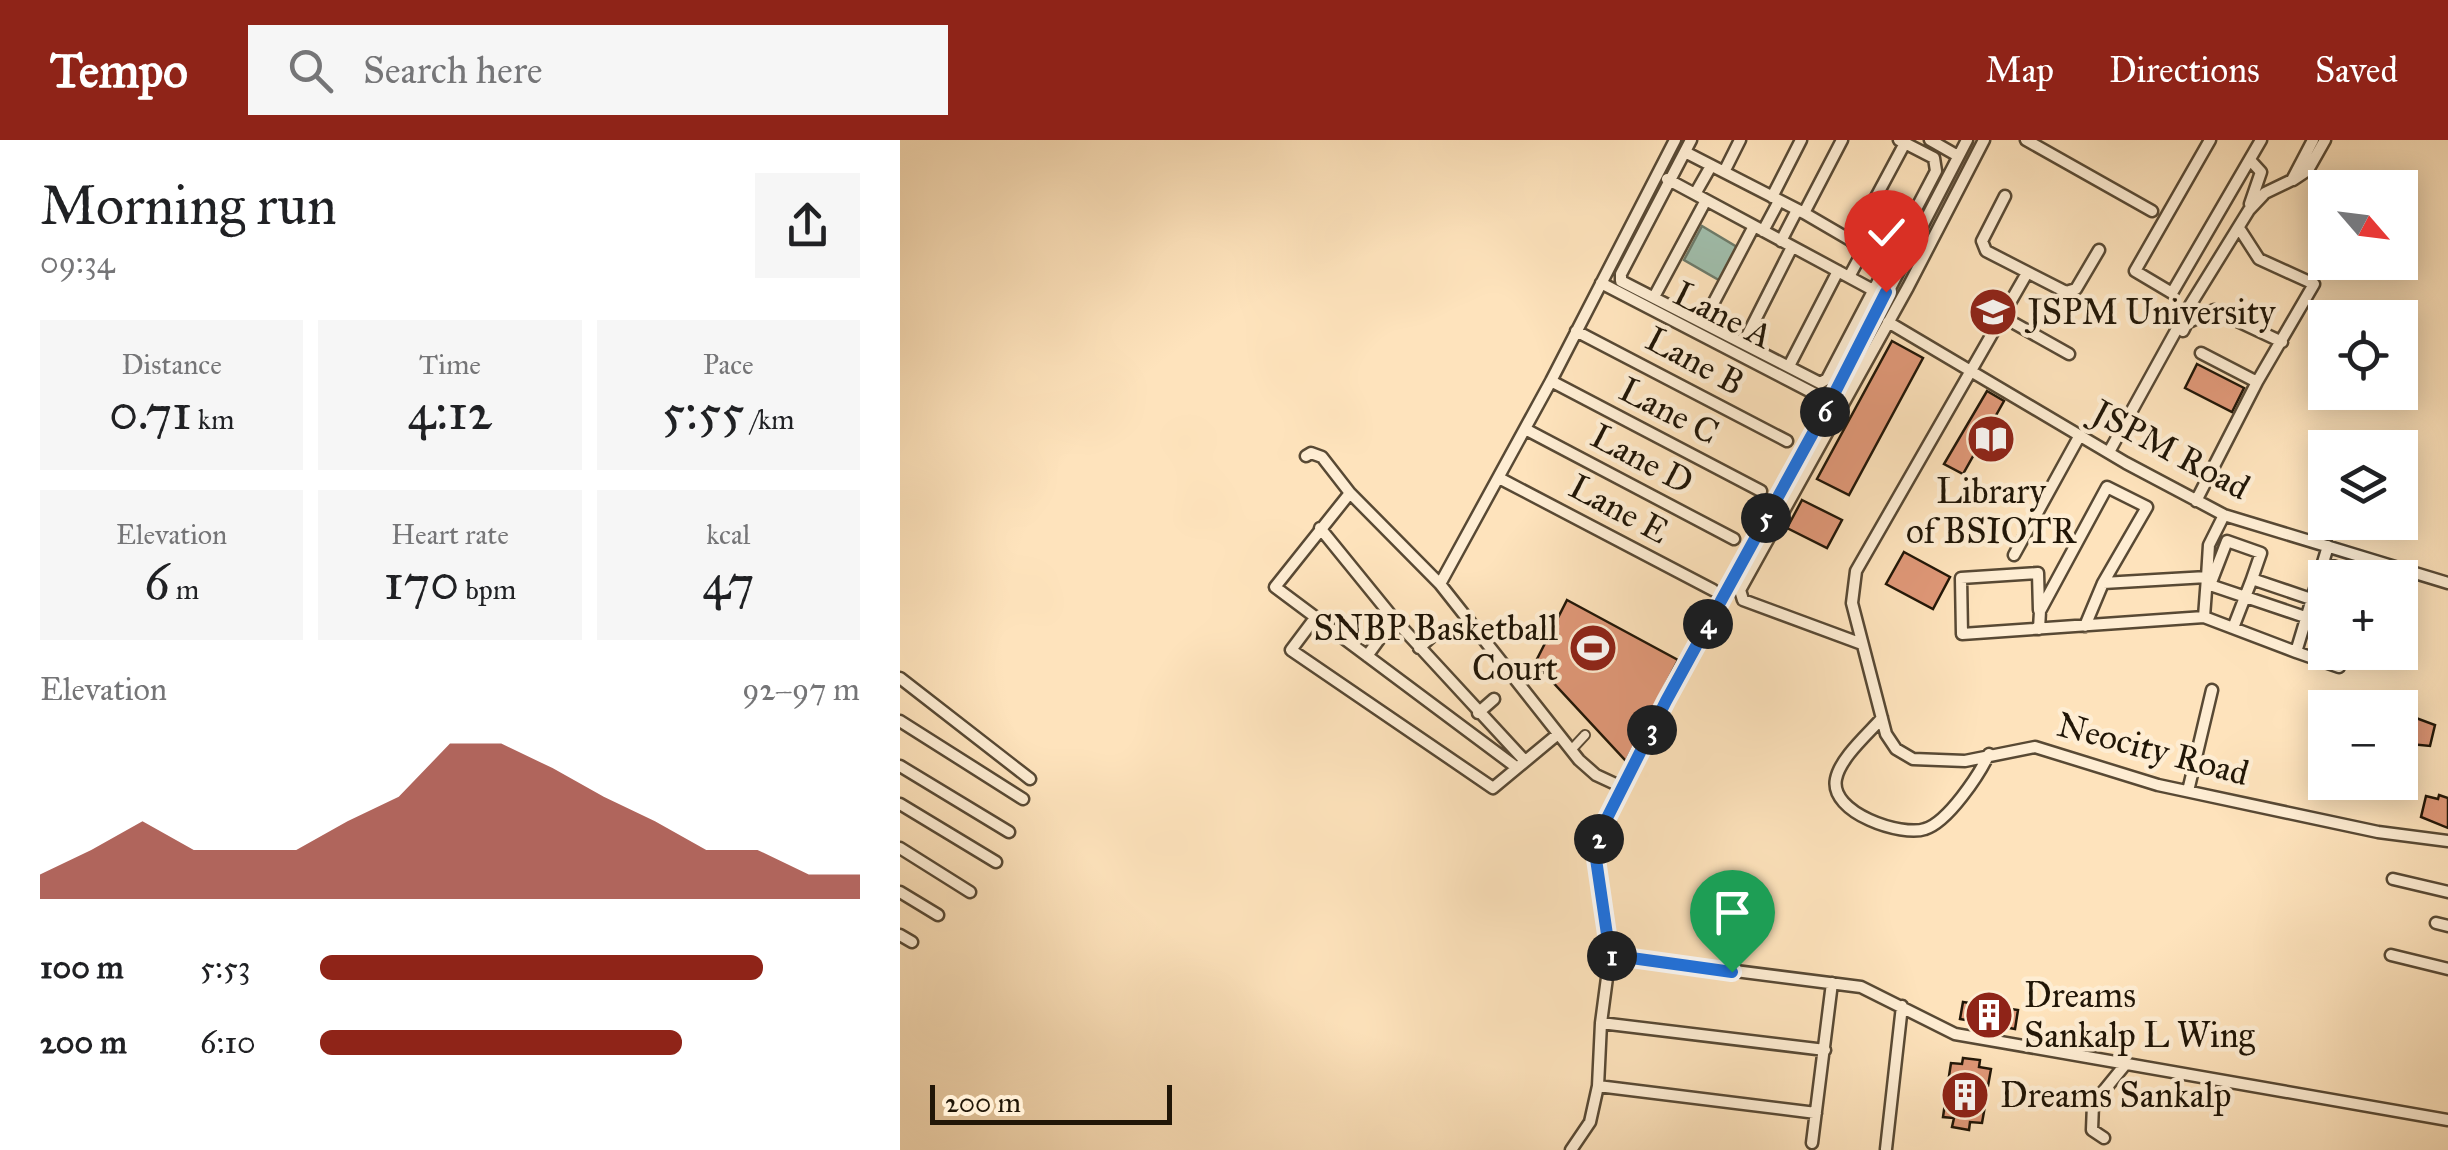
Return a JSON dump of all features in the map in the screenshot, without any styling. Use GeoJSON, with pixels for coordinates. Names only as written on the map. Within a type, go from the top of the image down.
{"type":"FeatureCollection","features":[{"type":"Feature","properties":{"kind":"street"},"geometry":{"type":"LineString","coordinates":[[1440,584],[1551,381],[1675,140]]}},
{"type":"Feature","properties":{"kind":"street"},"geometry":{"type":"LineString","coordinates":[[1691,140],[1620,278],[1816,382],[1824,381],[1937,166],[1934,158],[1902,142],[1852,242]]}},
{"type":"Feature","properties":{"kind":"street"},"geometry":{"type":"LineString","coordinates":[[1724,172],[1740,140]]}},
{"type":"Feature","properties":{"kind":"street"},"geometry":{"type":"LineString","coordinates":[[1704,322],[1776,199],[1802,140]]}},
{"type":"Feature","properties":{"kind":"street"},"geometry":{"type":"LineString","coordinates":[[1744,342],[1800,212],[1842,140]]}},
{"type":"Feature","properties":{"kind":"street"},"geometry":{"type":"LineString","coordinates":[[1930,140],[1958,156]]}},
{"type":"Feature","properties":{"kind":"street"},"geometry":{"type":"LineString","coordinates":[[1570,1150],[1590,1122],[1598,1086],[1600,1022],[1610,955],[1596,876],[1596,850],[1666,701],[1823,416],[1967,140]]}},
{"type":"Feature","properties":{"kind":"street"},"geometry":{"type":"LineString","coordinates":[[1862,644],[1743,600],[1740,590],[1984,140]]}},
{"type":"Feature","properties":{"kind":"street"},"geometry":{"type":"LineString","coordinates":[[2026,140],[2152,211]]}},
{"type":"Feature","properties":{"kind":"street"},"geometry":{"type":"LineString","coordinates":[[2210,140],[2135,271],[2172,293],[2255,148]]}},
{"type":"Feature","properties":{"kind":"street"},"geometry":{"type":"LineString","coordinates":[[2292,180],[2312,140]]}},
{"type":"Feature","properties":{"kind":"street"},"geometry":{"type":"LineString","coordinates":[[2248,210],[2265,193],[2308,170],[2324,140]]}},
{"type":"Feature","properties":{"kind":"street"},"geometry":{"type":"LineString","coordinates":[[2109,452],[2188,307],[2248,210],[2260,172],[2255,148]]}},
{"type":"Feature","properties":{"kind":"street"},"geometry":{"type":"LineString","coordinates":[[1685,152],[1888,262]]}},
{"type":"Feature","properties":{"kind":"street"},"geometry":{"type":"LineString","coordinates":[[1654,298],[1711,166]]}},
{"type":"Feature","properties":{"kind":"street"},"geometry":{"type":"LineString","coordinates":[[1657,174],[1873,290]]}},
{"type":"Feature","properties":{"kind":"street"},"geometry":{"type":"LineString","coordinates":[[2005,196],[1982,246],[2027,273],[2071,292],[2099,250]]}},
{"type":"Feature","properties":{"kind":"street"},"geometry":{"type":"LineString","coordinates":[[2196,501],[2257,382],[2314,284],[2259,259],[2239,228]]}},
{"type":"Feature","properties":{"kind":"street"},"geometry":{"type":"LineString","coordinates":[[1849,277],[1864,248]]}},
{"type":"Feature","properties":{"kind":"street"},"geometry":{"type":"LineString","coordinates":[[1789,366],[1838,271]]}},
{"type":"Feature","properties":{"kind":"street","name":"Neocity Road"},"geometry":{"type":"LineString","coordinates":[[2027,273],[1856,571],[1850,593],[1890,743],[1913,758],[1965,761],[2036,746],[2158,786],[2378,832],[2448,841]]}},
{"type":"Feature","properties":{"kind":"street"},"geometry":{"type":"LineString","coordinates":[[1881,274],[1892,281]]}},
{"type":"Feature","properties":{"kind":"street","name":"Lane A"},"geometry":{"type":"LineString","coordinates":[[1601,283],[1819,396]]}},
{"type":"Feature","properties":{"kind":"street"},"geometry":{"type":"LineString","coordinates":[[2142,407],[2187,322],[2214,310],[2282,342]]}},
{"type":"Feature","properties":{"kind":"street"},"geometry":{"type":"LineString","coordinates":[[2003,317],[2069,354]]}},
{"type":"Feature","properties":{"kind":"street","name":"JSPM Road"},"geometry":{"type":"LineString","coordinates":[[1888,322],[2196,501],[2224,514],[2448,583]]}},
{"type":"Feature","properties":{"kind":"street","name":"Lane B"},"geometry":{"type":"LineString","coordinates":[[1576,331],[1787,441]]}},
{"type":"Feature","properties":{"kind":"street"},"geometry":{"type":"LineString","coordinates":[[2201,353],[2257,382]]}},
{"type":"Feature","properties":{"kind":"street","name":"Lane C"},"geometry":{"type":"LineString","coordinates":[[1551,381],[1761,491]]}},
{"type":"Feature","properties":{"kind":"street","name":"Lane D"},"geometry":{"type":"LineString","coordinates":[[1525,429],[1734,539]]}},
{"type":"Feature","properties":{"kind":"street"},"geometry":{"type":"LineString","coordinates":[[2014,554],[2080,435]]}},
{"type":"Feature","properties":{"kind":"street"},"geometry":{"type":"LineString","coordinates":[[1306,456],[1311,453],[1322,457],[1350,493],[1440,584],[1572,750],[1596,775],[1624,788]]}},
{"type":"Feature","properties":{"kind":"street","name":"Lane E"},"geometry":{"type":"LineString","coordinates":[[1498,478],[1713,590]]}},
{"type":"Feature","properties":{"kind":"street"},"geometry":{"type":"LineString","coordinates":[[2040,611],[2106,487],[2147,507],[2103,584],[2085,626]]}},
{"type":"Feature","properties":{"kind":"street"},"geometry":{"type":"LineString","coordinates":[[1350,493],[1275,587],[1520,764]]}},
{"type":"Feature","properties":{"kind":"street"},"geometry":{"type":"LineString","coordinates":[[2204,617],[2209,546],[2224,514]]}},
{"type":"Feature","properties":{"kind":"street"},"geometry":{"type":"LineString","coordinates":[[1320,528],[1520,764]]}},
{"type":"Feature","properties":{"kind":"street"},"geometry":{"type":"LineString","coordinates":[[2208,582],[2227,541],[2262,553],[2233,628]]}},
{"type":"Feature","properties":{"kind":"street"},"geometry":{"type":"LineString","coordinates":[[2324,560],[2328,546]]}},
{"type":"Feature","properties":{"kind":"street"},"geometry":{"type":"LineString","coordinates":[[2039,629],[2038,573],[1961,578],[1962,634],[2039,629],[2085,626],[2204,617],[2308,656]]}},
{"type":"Feature","properties":{"kind":"street"},"geometry":{"type":"LineString","coordinates":[[2252,579],[2308,598]]}},
{"type":"Feature","properties":{"kind":"street"},"geometry":{"type":"LineString","coordinates":[[2103,584],[2208,582],[2308,618],[2296,652]]}},
{"type":"Feature","properties":{"kind":"street"},"geometry":{"type":"LineString","coordinates":[[1315,618],[1291,650],[1493,788],[1558,734]]}},
{"type":"Feature","properties":{"kind":"street"},"geometry":{"type":"LineString","coordinates":[[1367,656],[1394,619]]}},
{"type":"Feature","properties":{"kind":"street"},"geometry":{"type":"LineString","coordinates":[[1419,648],[1438,631]]}},
{"type":"Feature","properties":{"kind":"street"},"geometry":{"type":"LineString","coordinates":[[900,678],[1030,779]]}},
{"type":"Feature","properties":{"kind":"street"},"geometry":{"type":"LineString","coordinates":[[2188,790],[2212,690]]}},
{"type":"Feature","properties":{"kind":"street"},"geometry":{"type":"LineString","coordinates":[[1478,713],[1494,699]]}},
{"type":"Feature","properties":{"kind":"street"},"geometry":{"type":"LineString","coordinates":[[1882,718],[1840,768],[1835,782],[1842,803],[1863,818],[1917,830],[1928,828],[1972,784],[1989,754]]}},
{"type":"Feature","properties":{"kind":"street"},"geometry":{"type":"LineString","coordinates":[[900,721],[1024,799]]}},
{"type":"Feature","properties":{"kind":"street"},"geometry":{"type":"LineString","coordinates":[[1572,750],[1585,735]]}},
{"type":"Feature","properties":{"kind":"street"},"geometry":{"type":"LineString","coordinates":[[900,766],[1009,832]]}},
{"type":"Feature","properties":{"kind":"street"},"geometry":{"type":"LineString","coordinates":[[900,804],[996,862]]}},
{"type":"Feature","properties":{"kind":"street"},"geometry":{"type":"LineString","coordinates":[[900,848],[970,892]]}},
{"type":"Feature","properties":{"kind":"street"},"geometry":{"type":"LineString","coordinates":[[2393,879],[2448,892]]}},
{"type":"Feature","properties":{"kind":"street"},"geometry":{"type":"LineString","coordinates":[[900,892],[938,915]]}},
{"type":"Feature","properties":{"kind":"street"},"geometry":{"type":"LineString","coordinates":[[900,935],[912,942]]}},
{"type":"Feature","properties":{"kind":"street"},"geometry":{"type":"LineString","coordinates":[[2392,954],[2448,970]]}},
{"type":"Feature","properties":{"kind":"street"},"geometry":{"type":"LineString","coordinates":[[1610,955],[1861,987],[1955,1034],[2448,1120]]}},
{"type":"Feature","properties":{"kind":"street"},"geometry":{"type":"LineString","coordinates":[[1812,1143],[1832,983]]}},
{"type":"Feature","properties":{"kind":"street"},"geometry":{"type":"LineString","coordinates":[[1886,1149],[1902,1006]]}},
{"type":"Feature","properties":{"kind":"street"},"geometry":{"type":"LineString","coordinates":[[1600,1022],[1824,1050]]}},
{"type":"Feature","properties":{"kind":"street"},"geometry":{"type":"LineString","coordinates":[[2104,1138],[2092,1130],[2092,1104],[2124,1066]]}},
{"type":"Feature","properties":{"kind":"street"},"geometry":{"type":"LineString","coordinates":[[1598,1086],[1816,1113]]}},
{"type":"Feature","properties":{"kind":"shaded area"},"geometry":{"type":"Polygon","coordinates":[[[1702,226],[1742,250],[1724,283],[1684,260],[1702,226]]]}},
{"type":"Feature","properties":{"kind":"building"},"geometry":{"type":"Polygon","coordinates":[[[1892,341],[1923,358],[1849,495],[1817,479],[1892,341]]]}},
{"type":"Feature","properties":{"kind":"building"},"geometry":{"type":"Polygon","coordinates":[[[2197,364],[2244,388],[2232,412],[2185,388],[2197,364]]]}},
{"type":"Feature","properties":{"kind":"building"},"geometry":{"type":"Polygon","coordinates":[[[1987,391],[2004,401],[1963,474],[1944,464],[1987,391]]]}},
{"type":"Feature","properties":{"kind":"building"},"geometry":{"type":"Polygon","coordinates":[[[1802,500],[1842,520],[1827,548],[1787,528],[1802,500]]]}},
{"type":"Feature","properties":{"kind":"building"},"geometry":{"type":"Polygon","coordinates":[[[1904,552],[1950,577],[1933,609],[1886,584],[1904,552]]]}},
{"type":"Feature","properties":{"kind":"building"},"geometry":{"type":"Polygon","coordinates":[[[1567,600],[1678,660],[1626,761],[1535,663],[1567,600]]]}},
{"type":"Feature","properties":{"kind":"building"},"geometry":{"type":"Polygon","coordinates":[[[2418,719],[2435,725],[2430,746],[2418,745],[2418,719]]]}},
{"type":"Feature","properties":{"kind":"building"},"geometry":{"type":"Polygon","coordinates":[[[2439,795],[2448,798],[2448,828],[2421,817],[2426,796],[2438,799],[2439,795]]]}},
{"type":"Feature","properties":{"kind":"building","name":"Dreams Sankalp L Wing"},"geometry":{"type":"Polygon","coordinates":[[[1963,1002],[2018,1010],[2015,1029],[1960,1019],[1963,1002]]]}},
{"type":"Feature","properties":{"kind":"building","name":"Dreams Sankalp"},"geometry":{"type":"Polygon","coordinates":[[[1963,1058],[1980,1060],[1979,1067],[1991,1069],[1988,1086],[1976,1085],[1973,1105],[1985,1106],[1982,1123],[1970,1122],[1969,1130],[1952,1127],[1954,1118],[1943,1117],[1945,1103],[1955,1105],[1959,1078],[1949,1076],[1951,1063],[1962,1064],[1963,1058]]]}},
{"type":"Feature","properties":{"kind":"place","name":"JSPM University"},"geometry":{"type":"Point","coordinates":[1993,312]}},
{"type":"Feature","properties":{"kind":"place","name":"Library of BSIOTR"},"geometry":{"type":"Point","coordinates":[1991,439]}},
{"type":"Feature","properties":{"kind":"place","name":"SNBP Basketball Court"},"geometry":{"type":"Point","coordinates":[1593,648]}},
{"type":"Feature","properties":{"kind":"place","name":"Dreams Sankalp L Wing"},"geometry":{"type":"Point","coordinates":[1989,1015]}},
{"type":"Feature","properties":{"kind":"place","name":"Dreams Sankalp"},"geometry":{"type":"Point","coordinates":[1965,1095]}},
{"type":"Feature","properties":{"kind":"route"},"geometry":{"type":"LineString","coordinates":[[1732,972],[1610,955],[1596,876],[1598,840],[1666,701],[1886,292]]}}]}
